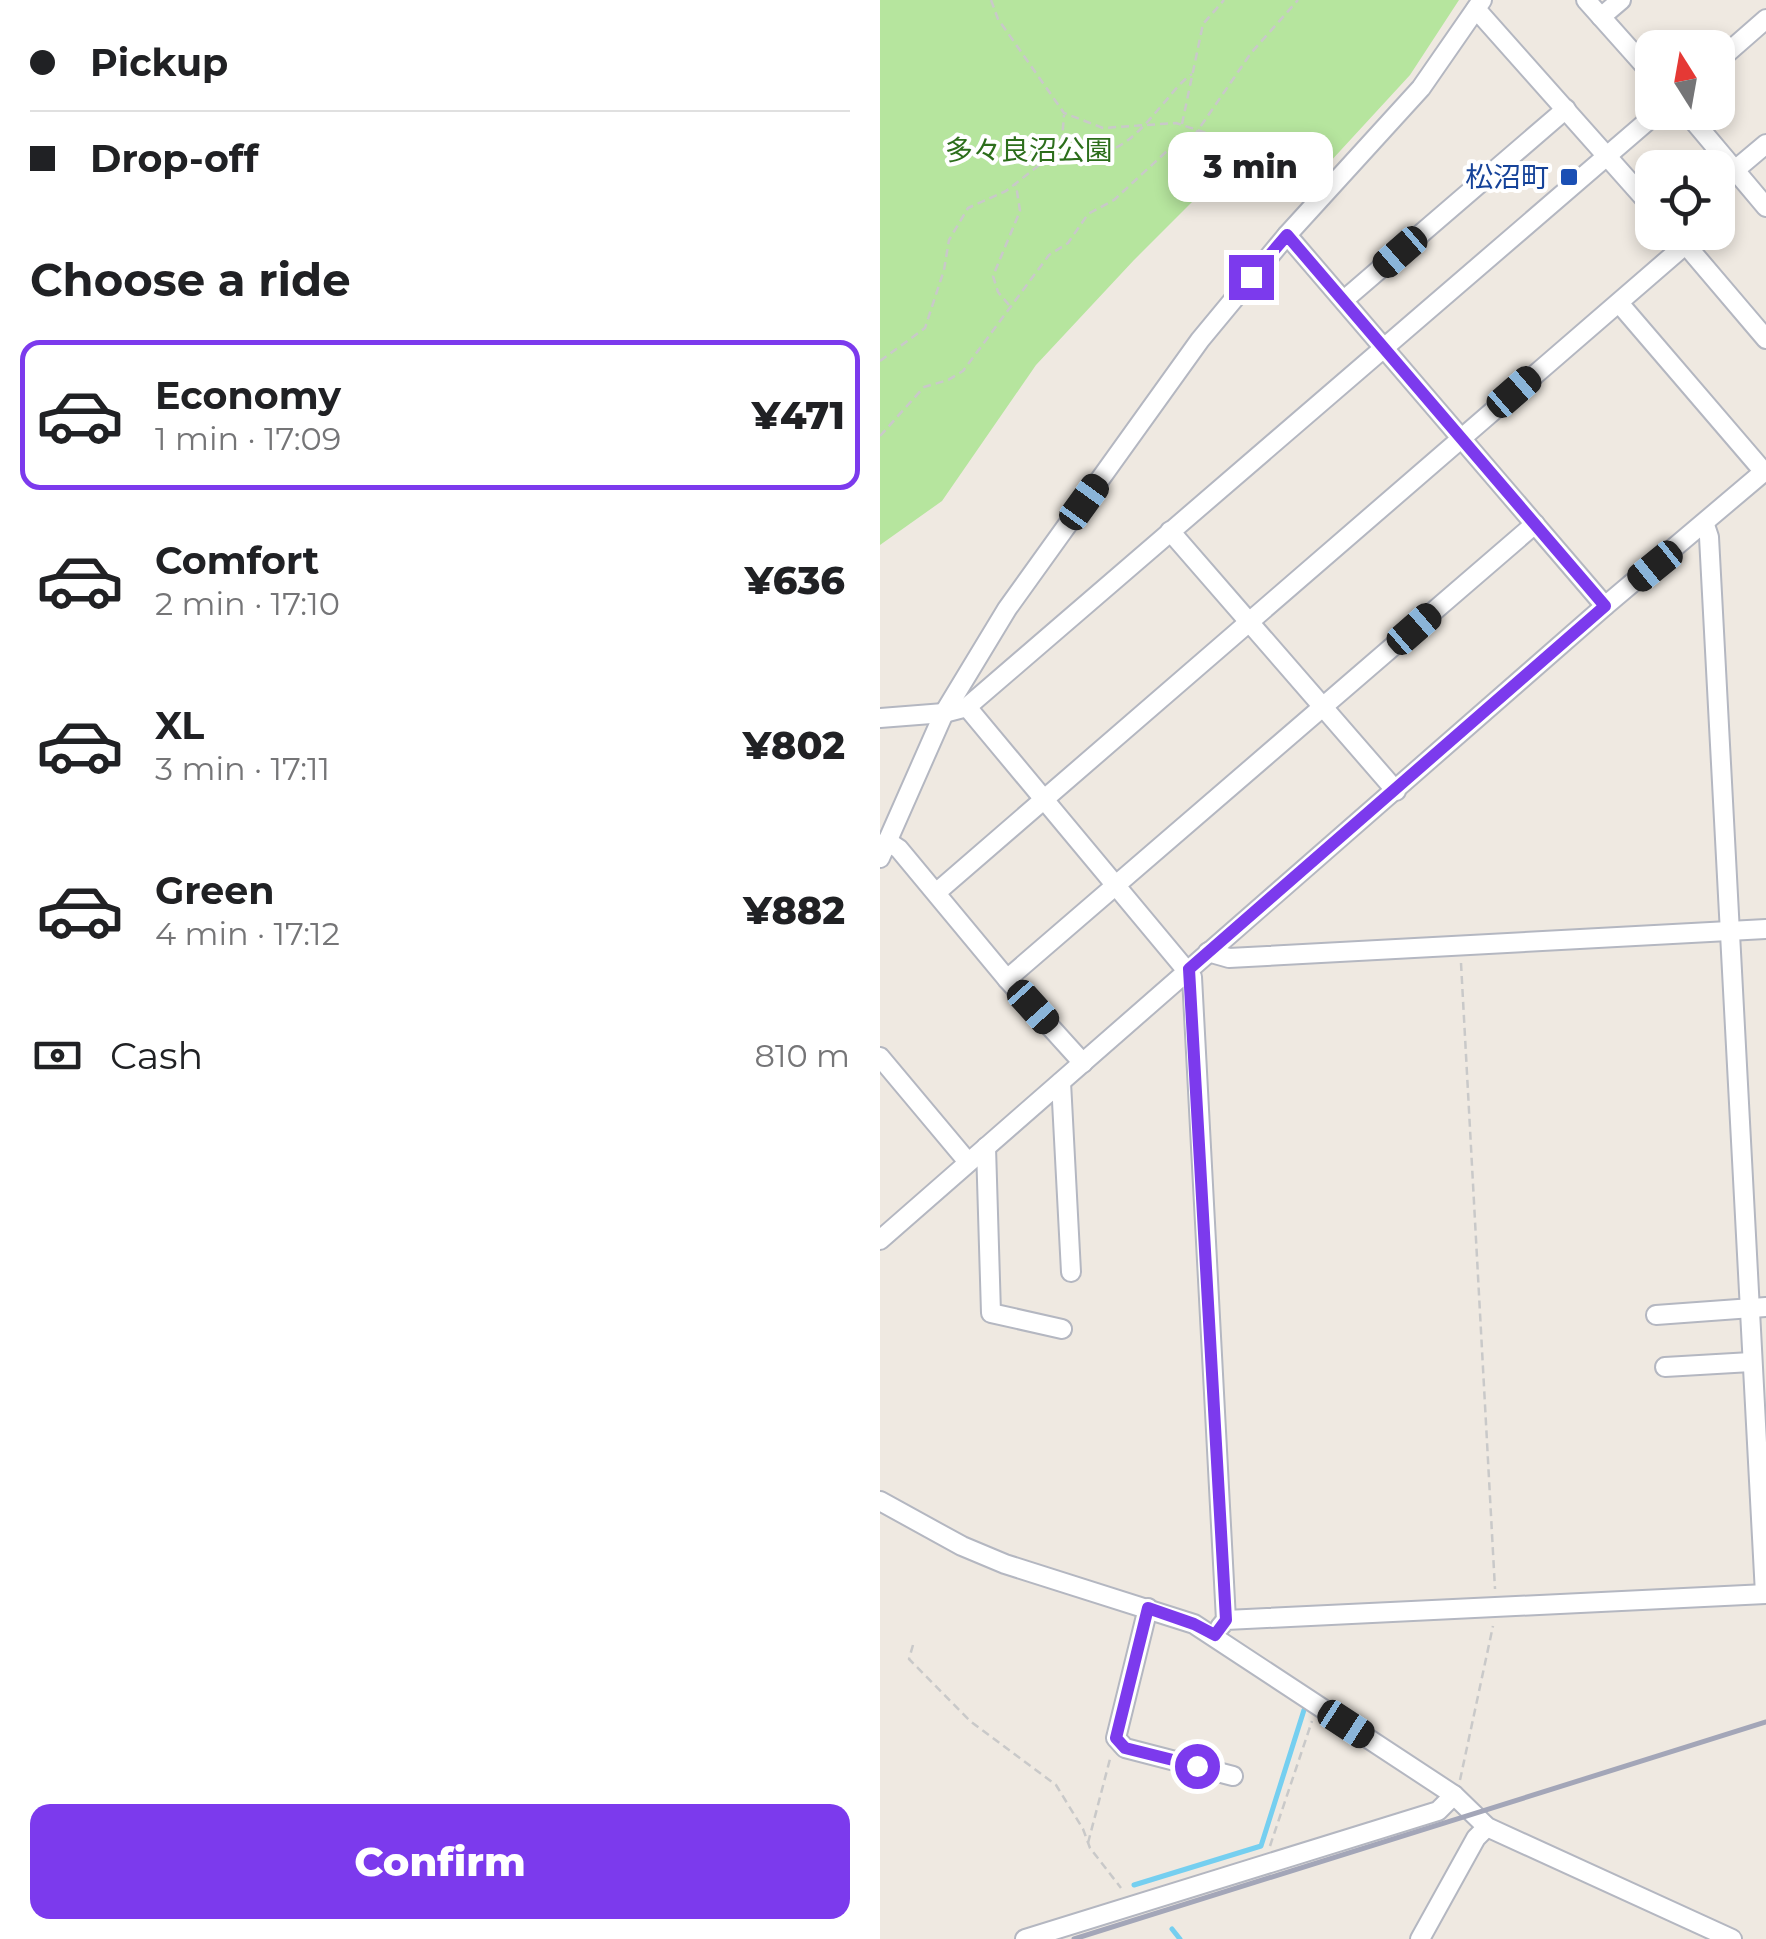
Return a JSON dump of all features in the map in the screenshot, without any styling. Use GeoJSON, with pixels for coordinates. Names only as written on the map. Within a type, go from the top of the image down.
{"type":"FeatureCollection","features":[{"type":"Feature","properties":{"kind":"street"},"geometry":{"type":"LineString","coordinates":[[1586,0],[1635,55]]}},
{"type":"Feature","properties":{"kind":"street"},"geometry":{"type":"LineString","coordinates":[[1601,17],[1622,0]]}},
{"type":"Feature","properties":{"kind":"street"},"geometry":{"type":"LineString","coordinates":[[1083,1063],[899,849],[884,850],[944,712],[1007,609],[1200,340],[1287,235],[1421,88],[1479,4],[1635,186]]}},
{"type":"Feature","properties":{"kind":"street"},"geometry":{"type":"LineString","coordinates":[[1735,46],[1766,19]]}},
{"type":"Feature","properties":{"kind":"street"},"geometry":{"type":"LineString","coordinates":[[1344,300],[1566,108]]}},
{"type":"Feature","properties":{"kind":"street"},"geometry":{"type":"LineString","coordinates":[[880,718],[967,707],[1637,130]]}},
{"type":"Feature","properties":{"kind":"street"},"geometry":{"type":"LineString","coordinates":[[1701,130],[1718,150]]}},
{"type":"Feature","properties":{"kind":"street"},"geometry":{"type":"LineString","coordinates":[[1766,144],[1735,170],[1766,207]]}},
{"type":"Feature","properties":{"kind":"street"},"geometry":{"type":"LineString","coordinates":[[1287,235],[1605,606]]}},
{"type":"Feature","properties":{"kind":"street"},"geometry":{"type":"LineString","coordinates":[[937,892],[1618,302],[1669,250]]}},
{"type":"Feature","properties":{"kind":"street"},"geometry":{"type":"LineString","coordinates":[[1689,250],[1766,339]]}},
{"type":"Feature","properties":{"kind":"street"},"geometry":{"type":"LineString","coordinates":[[880,1240],[1605,606],[1765,471],[1618,302]]}},
{"type":"Feature","properties":{"kind":"street"},"geometry":{"type":"LineString","coordinates":[[1008,979],[1535,524]]}},
{"type":"Feature","properties":{"kind":"street"},"geometry":{"type":"LineString","coordinates":[[880,1502],[1005,1564],[1194,1624],[1220,1628],[1766,1594],[1752,1362],[1757,1308],[1746,1218],[1709,536],[1705,525]]}},
{"type":"Feature","properties":{"kind":"street"},"geometry":{"type":"LineString","coordinates":[[1170,532],[1396,791]]}},
{"type":"Feature","properties":{"kind":"street"},"geometry":{"type":"LineString","coordinates":[[967,707],[1189,969],[1220,1628],[1319,1706],[1454,1795],[1487,1827],[1732,1939]]}},
{"type":"Feature","properties":{"kind":"street"},"geometry":{"type":"LineString","coordinates":[[1208,952],[1228,958],[1766,928]]}},
{"type":"Feature","properties":{"kind":"street"},"geometry":{"type":"LineString","coordinates":[[880,1058],[968,1162]]}},
{"type":"Feature","properties":{"kind":"street"},"geometry":{"type":"LineString","coordinates":[[1061,1082],[1070,1272]]}},
{"type":"Feature","properties":{"kind":"street"},"geometry":{"type":"LineString","coordinates":[[986,1147],[991,1314],[1062,1329]]}},
{"type":"Feature","properties":{"kind":"street"},"geometry":{"type":"LineString","coordinates":[[1656,1316],[1757,1308]]}},
{"type":"Feature","properties":{"kind":"street"},"geometry":{"type":"LineString","coordinates":[[1665,1368],[1752,1362]]}},
{"type":"Feature","properties":{"kind":"street"},"geometry":{"type":"LineString","coordinates":[[1148,1608],[1116,1738],[1125,1748],[1233,1776]]}},
{"type":"Feature","properties":{"kind":"street"},"geometry":{"type":"LineString","coordinates":[[1024,1939],[1438,1812],[1454,1795]]}},
{"type":"Feature","properties":{"kind":"street"},"geometry":{"type":"LineString","coordinates":[[1420,1939],[1476,1838],[1487,1827]]}},
{"type":"Feature","properties":{"kind":"path"},"geometry":{"type":"LineString","coordinates":[[990,0],[998,20],[1064,114],[1103,128],[1182,125],[1198,132],[1336,160]]}},
{"type":"Feature","properties":{"kind":"path"},"geometry":{"type":"LineString","coordinates":[[1182,125],[1204,24],[1224,0]]}},
{"type":"Feature","properties":{"kind":"path"},"geometry":{"type":"LineString","coordinates":[[880,436],[924,387],[962,371],[1049,254],[1068,243],[1088,214],[1114,200],[1158,158],[1198,132],[1251,53],[1298,0]]}},
{"type":"Feature","properties":{"kind":"path"},"geometry":{"type":"LineString","coordinates":[[1050,156],[1086,156],[1115,150],[1146,125],[1192,74]]}},
{"type":"Feature","properties":{"kind":"path"},"geometry":{"type":"LineString","coordinates":[[880,361],[924,328],[944,270],[949,240],[968,208],[1016,185],[1050,156],[1062,140],[1064,114]]}},
{"type":"Feature","properties":{"kind":"path"},"geometry":{"type":"LineString","coordinates":[[1010,306],[998,292],[993,276],[1020,211],[1016,185]]}},
{"type":"Feature","properties":{"kind":"path"},"geometry":{"type":"LineString","coordinates":[[1454,1795],[1496,1609],[1460,945]]}},
{"type":"Feature","properties":{"kind":"path"},"geometry":{"type":"LineString","coordinates":[[913,1644],[909,1658],[970,1721],[1056,1785],[1088,1843],[1134,1905]]}},
{"type":"Feature","properties":{"kind":"path"},"geometry":{"type":"LineString","coordinates":[[1270,1861],[1268,1851],[1319,1706]]}},
{"type":"Feature","properties":{"kind":"path"},"geometry":{"type":"LineString","coordinates":[[1088,1843],[1116,1738]]}},
{"type":"Feature","properties":{"kind":"green space","name":"多々良沼公園"},"geometry":{"type":"Polygon","coordinates":[[[880,0],[1459,0],[1410,75],[1329,163],[1248,146],[1036,365],[942,501],[880,545],[880,0]]]}},
{"type":"Feature","properties":{"kind":"waterway"},"geometry":{"type":"LineString","coordinates":[[1134,1885],[1261,1846],[1304,1710]]}},
{"type":"Feature","properties":{"kind":"waterway"},"geometry":{"type":"LineString","coordinates":[[1172,1929],[1180,1939]]}},
{"type":"Feature","properties":{"kind":"railway"},"geometry":{"type":"LineString","coordinates":[[1074,1939],[1766,1722]]}},
{"type":"Feature","properties":{"kind":"place","name":"松沼町"},"geometry":{"type":"Point","coordinates":[1569,177]}},
{"type":"Feature","properties":{"kind":"route"},"geometry":{"type":"LineString","coordinates":[[1197,1766],[1125,1748],[1116,1738],[1148,1608],[1215,1635],[1226,1620],[1189,969],[1605,606],[1287,235],[1251,277]]}}]}
